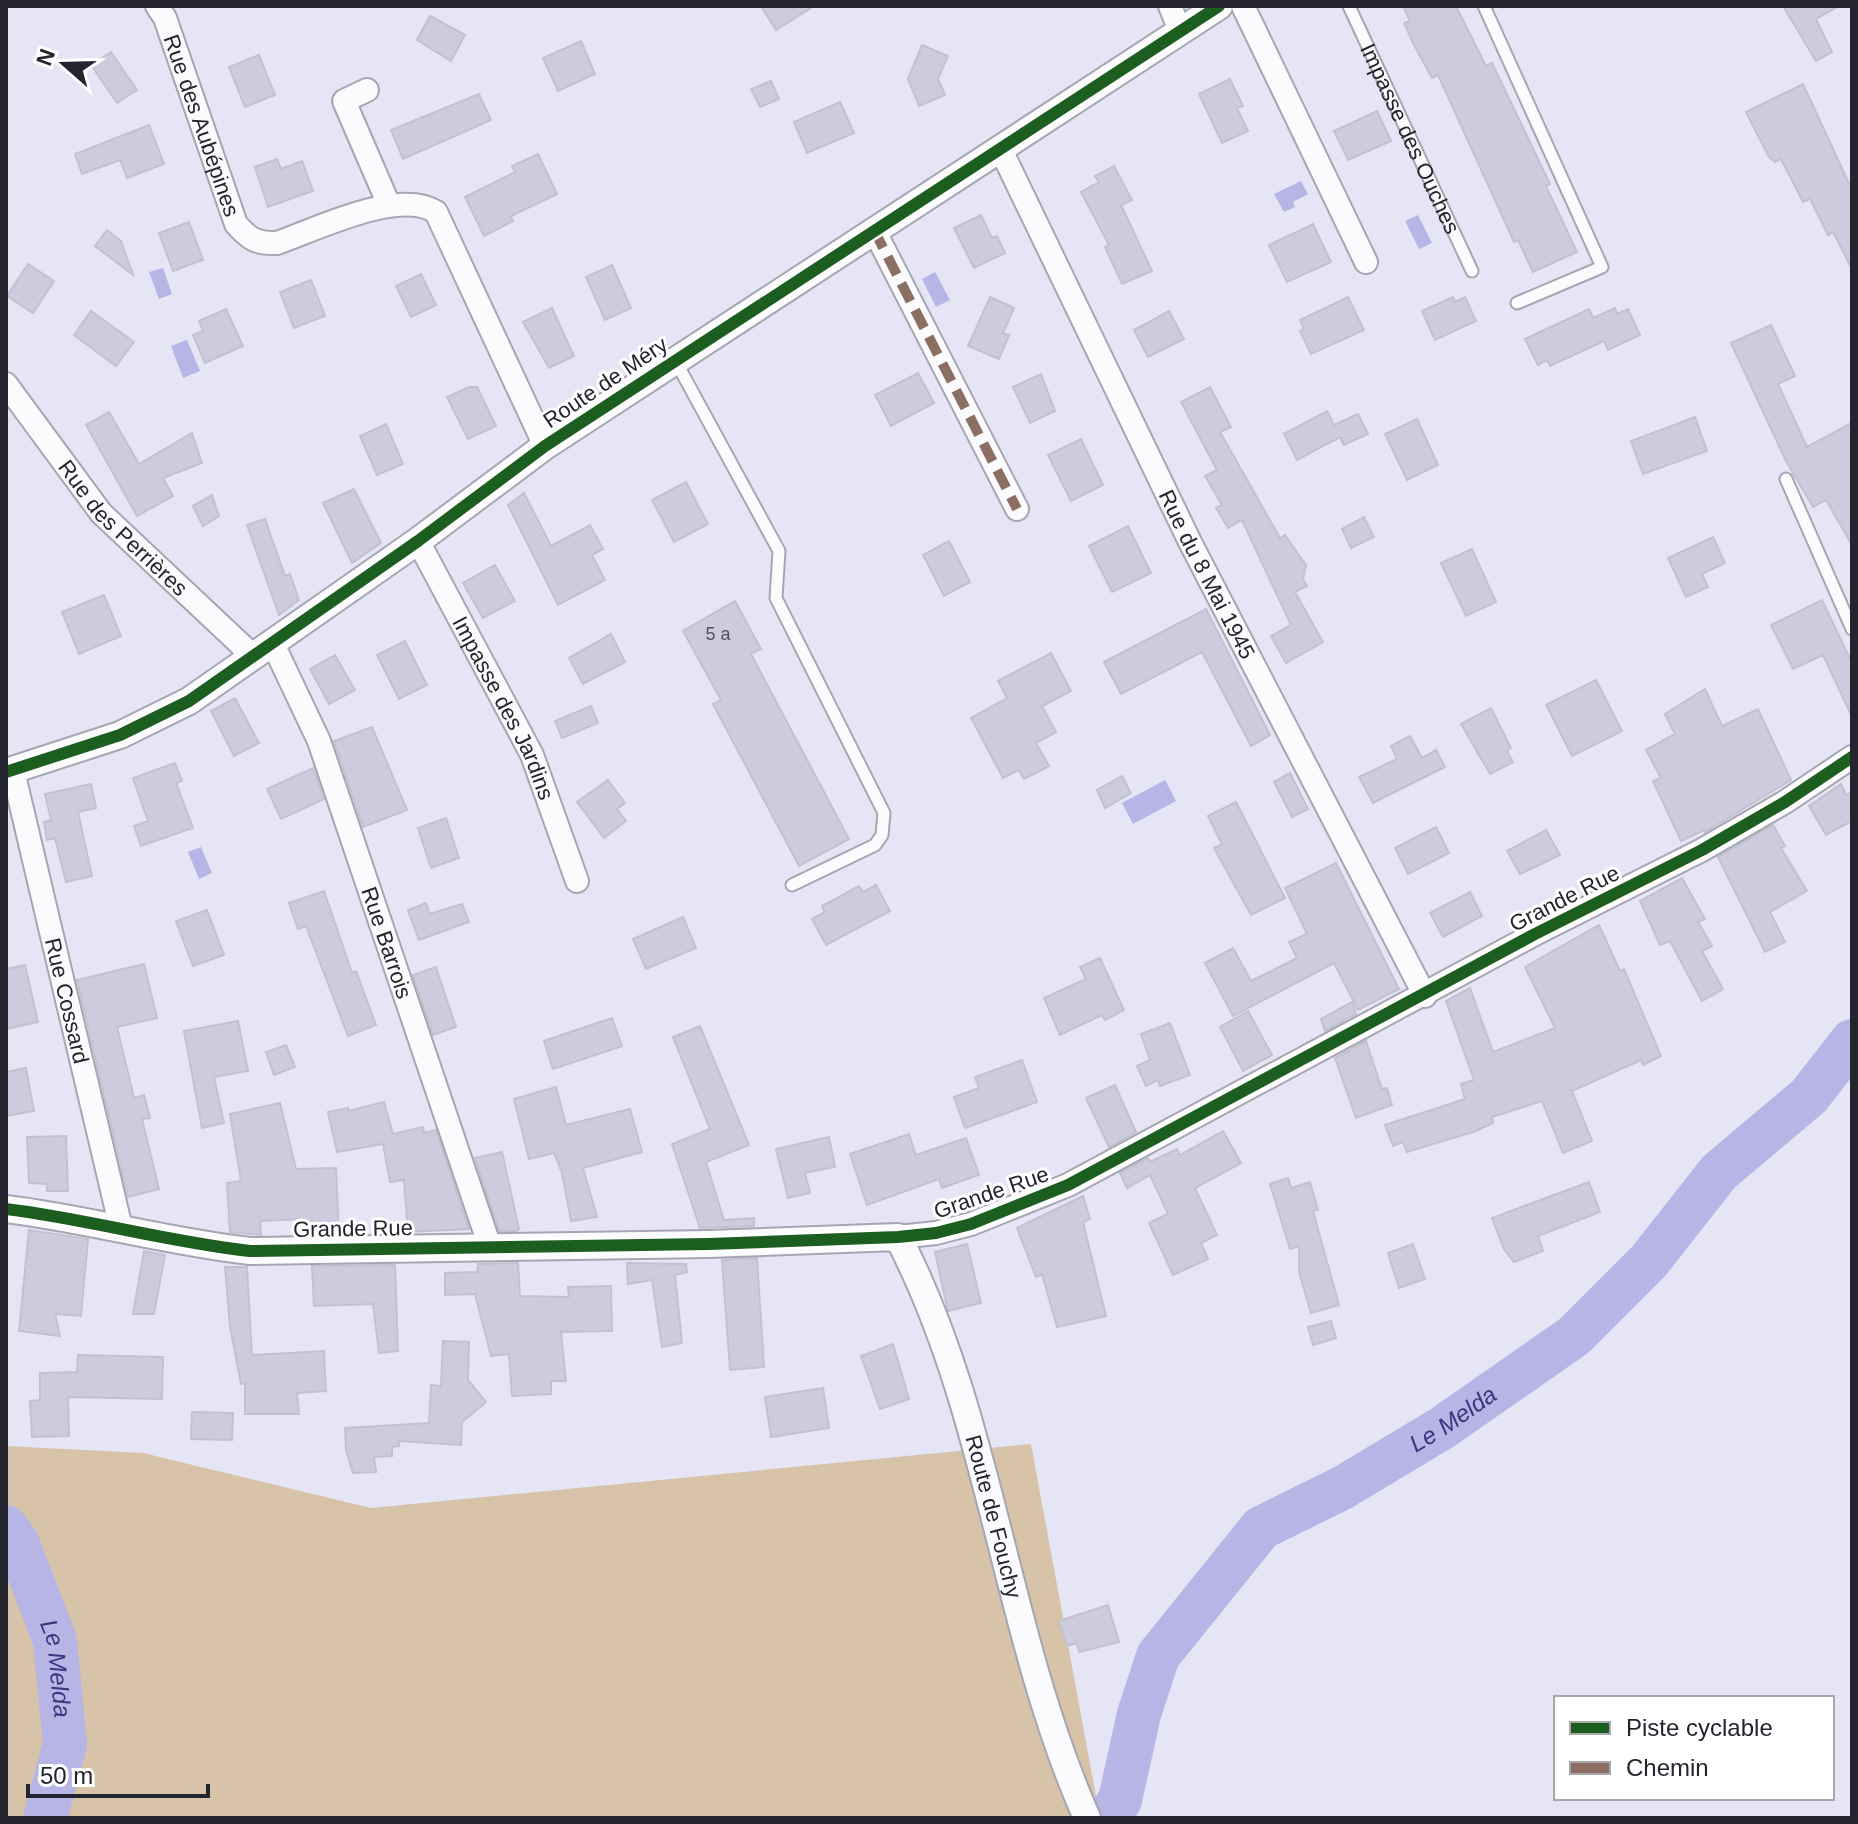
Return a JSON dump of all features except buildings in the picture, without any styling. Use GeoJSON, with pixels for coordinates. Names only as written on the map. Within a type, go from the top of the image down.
{"type":"FeatureCollection","features":[{"type":"Feature","properties":{"kind":"street","name":"Rue des Aubépines"},"geometry":{"type":"LineString","coordinates":[[157,6],[165,18],[236,224],[249,238],[261,244],[277,243],[389,205],[422,203],[436,212],[545,446]]}},
{"type":"Feature","properties":{"kind":"street"},"geometry":{"type":"LineString","coordinates":[[1170,6],[1180,31]]}},
{"type":"Feature","properties":{"kind":"street","name":"Route de Méry"},"geometry":{"type":"LineString","coordinates":[[10,772],[120,735],[189,701],[418,541],[545,446],[1219,6]]}},
{"type":"Feature","properties":{"kind":"street"},"geometry":{"type":"LineString","coordinates":[[1243,6],[1366,262]]}},
{"type":"Feature","properties":{"kind":"street"},"geometry":{"type":"LineString","coordinates":[[367,90],[344,101],[389,205]]}},
{"type":"Feature","properties":{"kind":"street","name":"Rue du 8 Mai 1945"},"geometry":{"type":"LineString","coordinates":[[1000,148],[1190,542],[1425,996]]}},
{"type":"Feature","properties":{"kind":"street"},"geometry":{"type":"LineString","coordinates":[[874,230],[1017,509]]}},
{"type":"Feature","properties":{"kind":"street","name":"Rue des Perrières"},"geometry":{"type":"LineString","coordinates":[[6,384],[101,513],[264,650]]}},
{"type":"Feature","properties":{"kind":"street","name":"Impasse des Jardins"},"geometry":{"type":"LineString","coordinates":[[418,541],[532,755],[577,881]]}},
{"type":"Feature","properties":{"kind":"street","name":"Rue Barrois"},"geometry":{"type":"LineString","coordinates":[[264,650],[319,741],[490,1247]]}},
{"type":"Feature","properties":{"kind":"street","name":"Grande Rue"},"geometry":{"type":"LineString","coordinates":[[6,1209],[200,1245],[250,1251],[898,1237],[936,1233],[971,1224],[1068,1185],[1425,996],[1535,934],[1702,850],[1845,762]]}},
{"type":"Feature","properties":{"kind":"street","name":"Rue Cossard"},"geometry":{"type":"LineString","coordinates":[[10,772],[121,1228]]}},
{"type":"Feature","properties":{"kind":"street","name":"Route de Fouchy"},"geometry":{"type":"LineString","coordinates":[[898,1237],[940,1326],[1030,1652],[1054,1733],[1083,1809]]}},
{"type":"Feature","properties":{"kind":"lane","name":"Impasse des Ouches"},"geometry":{"type":"LineString","coordinates":[[1349,6],[1472,271]]}},
{"type":"Feature","properties":{"kind":"lane"},"geometry":{"type":"LineString","coordinates":[[1484,6],[1602,267],[1517,303]]}},
{"type":"Feature","properties":{"kind":"lane"},"geometry":{"type":"LineString","coordinates":[[674,360],[779,551],[776,598],[884,813],[882,835],[875,845],[792,885]]}},
{"type":"Feature","properties":{"kind":"lane"},"geometry":{"type":"LineString","coordinates":[[1786,479],[1852,629]]}},
{"type":"Feature","properties":{"kind":"shaded area"},"geometry":{"type":"Polygon","coordinates":[[[1031,1444],[1100,1818],[6,1818],[6,1446],[143,1453],[371,1508],[1031,1444]]]}},
{"type":"Feature","properties":{"kind":"water"},"geometry":{"type":"Polygon","coordinates":[[[1301,181],[1308,194],[1293,202],[1295,207],[1284,212],[1274,194],[1301,181]]]}},
{"type":"Feature","properties":{"kind":"water"},"geometry":{"type":"Polygon","coordinates":[[[1418,215],[1432,243],[1419,249],[1405,221],[1418,215]]]}},
{"type":"Feature","properties":{"kind":"water"},"geometry":{"type":"Polygon","coordinates":[[[163,268],[172,294],[159,299],[149,272],[163,268]]]}},
{"type":"Feature","properties":{"kind":"water"},"geometry":{"type":"Polygon","coordinates":[[[935,272],[950,300],[936,307],[922,279],[935,272]]]}},
{"type":"Feature","properties":{"kind":"water"},"geometry":{"type":"Polygon","coordinates":[[[187,340],[200,371],[183,378],[171,346],[187,340]]]}},
{"type":"Feature","properties":{"kind":"water"},"geometry":{"type":"Polygon","coordinates":[[[1165,780],[1176,801],[1133,824],[1122,803],[1165,780]]]}},
{"type":"Feature","properties":{"kind":"water"},"geometry":{"type":"Polygon","coordinates":[[[201,847],[212,873],[199,879],[188,852],[201,847]]]}},
{"type":"Feature","properties":{"kind":"waterway","name":"Le Melda"},"geometry":{"type":"LineString","coordinates":[[1108,1818],[1120,1800],[1139,1714],[1158,1656],[1261,1528],[1342,1488],[1442,1428],[1574,1336],[1649,1261],[1719,1172],[1809,1096],[1852,1041]]}},
{"type":"Feature","properties":{"kind":"waterway","name":"Le Melda"},"geometry":{"type":"LineString","coordinates":[[6,1527],[18,1544],[55,1641],[65,1744],[45,1818]]}},
{"type":"Feature","properties":{"kind":"marked path"},"geometry":{"type":"LineString","coordinates":[[874,230],[1017,509]]}},
{"type":"Feature","properties":{"kind":"cycle path"},"geometry":{"type":"LineString","coordinates":[[6,772],[120,735],[189,701],[418,541],[545,446],[1219,6]]}},
{"type":"Feature","properties":{"kind":"cycle path"},"geometry":{"type":"LineString","coordinates":[[6,1209],[250,1251],[709,1244],[936,1233],[971,1224],[1068,1185],[1535,934],[1702,850],[1785,802],[1852,757]]}}]}
